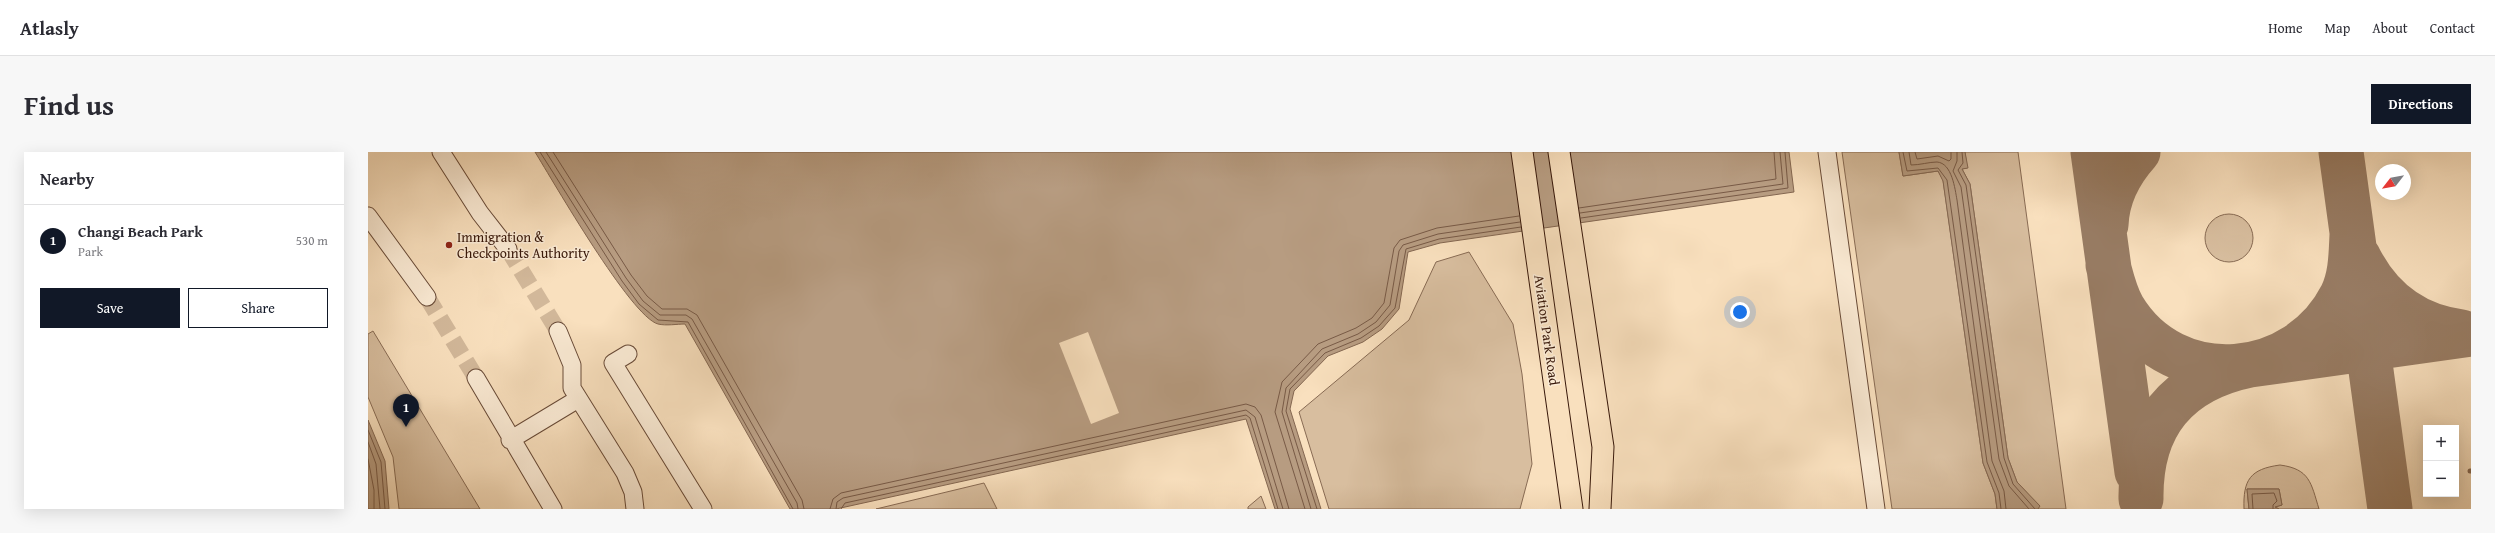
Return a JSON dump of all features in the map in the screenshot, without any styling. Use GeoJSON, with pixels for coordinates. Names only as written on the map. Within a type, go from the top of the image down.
{"type":"FeatureCollection","features":[{"type":"Feature","properties":{"kind":"main road","name":"Aviation Park Road"},"geometry":{"type":"LineString","coordinates":[[1522,152],[1572,509]]}},
{"type":"Feature","properties":{"kind":"main road"},"geometry":{"type":"LineString","coordinates":[[1559,152],[1603,446],[1600,509]]}},
{"type":"Feature","properties":{"kind":"street"},"geometry":{"type":"LineString","coordinates":[[441,152],[480,213],[508,249]]}},
{"type":"Feature","properties":{"kind":"street"},"geometry":{"type":"LineString","coordinates":[[1827,152],[1876,509]]}},
{"type":"Feature","properties":{"kind":"street"},"geometry":{"type":"LineString","coordinates":[[368,216],[427,298]]}},
{"type":"Feature","properties":{"kind":"street"},"geometry":{"type":"LineString","coordinates":[[558,331],[570,355],[572,365],[571,382],[578,399],[625,473],[633,492],[635,509]]}},
{"type":"Feature","properties":{"kind":"street"},"geometry":{"type":"LineString","coordinates":[[628,354],[613,363],[703,509]]}},
{"type":"Feature","properties":{"kind":"street"},"geometry":{"type":"LineString","coordinates":[[476,378],[510,440],[553,509]]}},
{"type":"Feature","properties":{"kind":"street"},"geometry":{"type":"LineString","coordinates":[[510,440],[578,399]]}},
{"type":"Feature","properties":{"kind":"shaded area"},"geometry":{"type":"Polygon","coordinates":[[[1842,152],[1899,152],[1903,176],[1938,171],[1943,180],[1983,463],[1995,494],[1997,509],[1892,509],[1842,152]]]}},
{"type":"Feature","properties":{"kind":"shaded area"},"geometry":{"type":"Polygon","coordinates":[[[1965,152],[2018,152],[2066,509],[2038,509],[2039,506],[2017,482],[2008,458],[1970,184],[1962,169],[1967,168],[1965,152]]]}},
{"type":"Feature","properties":{"kind":"shaded area"},"geometry":{"type":"Polygon","coordinates":[[[2224,214],[2234,214],[2243,218],[2249,224],[2253,233],[2253,243],[2249,252],[2243,258],[2234,262],[2224,262],[2215,258],[2209,252],[2205,243],[2205,233],[2209,224],[2215,218],[2224,214]]]}},
{"type":"Feature","properties":{"kind":"shaded area"},"geometry":{"type":"Polygon","coordinates":[[[1469,252],[1513,324],[1522,374],[1532,464],[1520,509],[1329,509],[1299,412],[1409,320],[1436,262],[1469,252]]]}},
{"type":"Feature","properties":{"kind":"shaded area"},"geometry":{"type":"Polygon","coordinates":[[[373,331],[480,509],[399,509],[393,457],[368,397],[368,334],[373,331]]]}},
{"type":"Feature","properties":{"kind":"shaded area"},"geometry":{"type":"Polygon","coordinates":[[[2280,465],[2298,470],[2308,479],[2319,509],[2279,509],[2275,507],[2282,505],[2279,489],[2247,489],[2249,509],[2244,509],[2245,490],[2250,478],[2262,469],[2280,465]]]}},
{"type":"Feature","properties":{"kind":"shaded area"},"geometry":{"type":"Polygon","coordinates":[[[984,483],[997,509],[876,509],[984,483]]]}},
{"type":"Feature","properties":{"kind":"shaded area"},"geometry":{"type":"Polygon","coordinates":[[[1261,496],[1266,509],[1248,509],[1248,507],[1261,496]]]}},
{"type":"Feature","properties":{"kind":"water"},"geometry":{"type":"Polygon","coordinates":[[[535,152],[1789,152],[1794,192],[1440,243],[1408,252],[1399,309],[1382,329],[1363,342],[1328,356],[1294,391],[1290,409],[1321,509],[1275,509],[1246,419],[836,509],[790,509],[685,324],[658,324],[646,316],[630,298],[593,246],[535,152]]]}},
{"type":"Feature","properties":{"kind":"water"},"geometry":{"type":"Polygon","coordinates":[[[1899,152],[1965,152],[1968,168],[1962,169],[1970,184],[2008,458],[2017,482],[2040,506],[2038,509],[1997,509],[1995,494],[1983,463],[1943,181],[1938,171],[1903,176],[1899,152]]]}},
{"type":"Feature","properties":{"kind":"water"},"geometry":{"type":"Polygon","coordinates":[[[368,420],[385,461],[389,509],[368,509],[368,420]]]}},
{"type":"Feature","properties":{"kind":"water"},"geometry":{"type":"Polygon","coordinates":[[[2247,489],[2279,489],[2282,505],[2275,507],[2279,509],[2249,509],[2247,489]]]}},
{"type":"Feature","properties":{"kind":"pier"},"geometry":{"type":"Polygon","coordinates":[[[1088,332],[1119,413],[1091,424],[1059,343],[1088,332]]]}},
{"type":"Feature","properties":{"kind":"taxiway"},"geometry":{"type":"LineString","coordinates":[[2093,152],[2137,472]]}},
{"type":"Feature","properties":{"kind":"taxiway"},"geometry":{"type":"LineString","coordinates":[[2106,225],[2112,195],[2120,177],[2138,152]]}},
{"type":"Feature","properties":{"kind":"taxiway"},"geometry":{"type":"LineString","coordinates":[[2341,152],[2390,509]]}},
{"type":"Feature","properties":{"kind":"taxiway"},"geometry":{"type":"LineString","coordinates":[[2108,265],[2112,282],[2120,303],[2146,336],[2173,354],[2204,365],[2236,366],[2267,360],[2297,346],[2322,324],[2342,295],[2345,288],[2350,266],[2352,235]]}},
{"type":"Feature","properties":{"kind":"taxiway"},"geometry":{"type":"LineString","coordinates":[[2358,256],[2376,285],[2400,308],[2413,317],[2428,324],[2444,329],[2462,332]]}},
{"type":"Feature","properties":{"kind":"taxiway"},"geometry":{"type":"LineString","coordinates":[[2141,499],[2142,473],[2147,449],[2156,428],[2168,410],[2183,394],[2202,382],[2224,372],[2250,365],[2471,334]]}},
{"type":"Feature","properties":{"kind":"tunnel"},"geometry":{"type":"LineString","coordinates":[[508,249],[558,331]]}},
{"type":"Feature","properties":{"kind":"tunnel"},"geometry":{"type":"LineString","coordinates":[[427,297],[476,378]]}},
{"type":"Feature","properties":{"kind":"place","name":"Immigration & Checkpoints Authority"},"geometry":{"type":"Point","coordinates":[449,245]}},
{"type":"Feature","properties":{"kind":"place","name":"Changi Beach Park"},"geometry":{"type":"Point","coordinates":[406,427]}}]}
